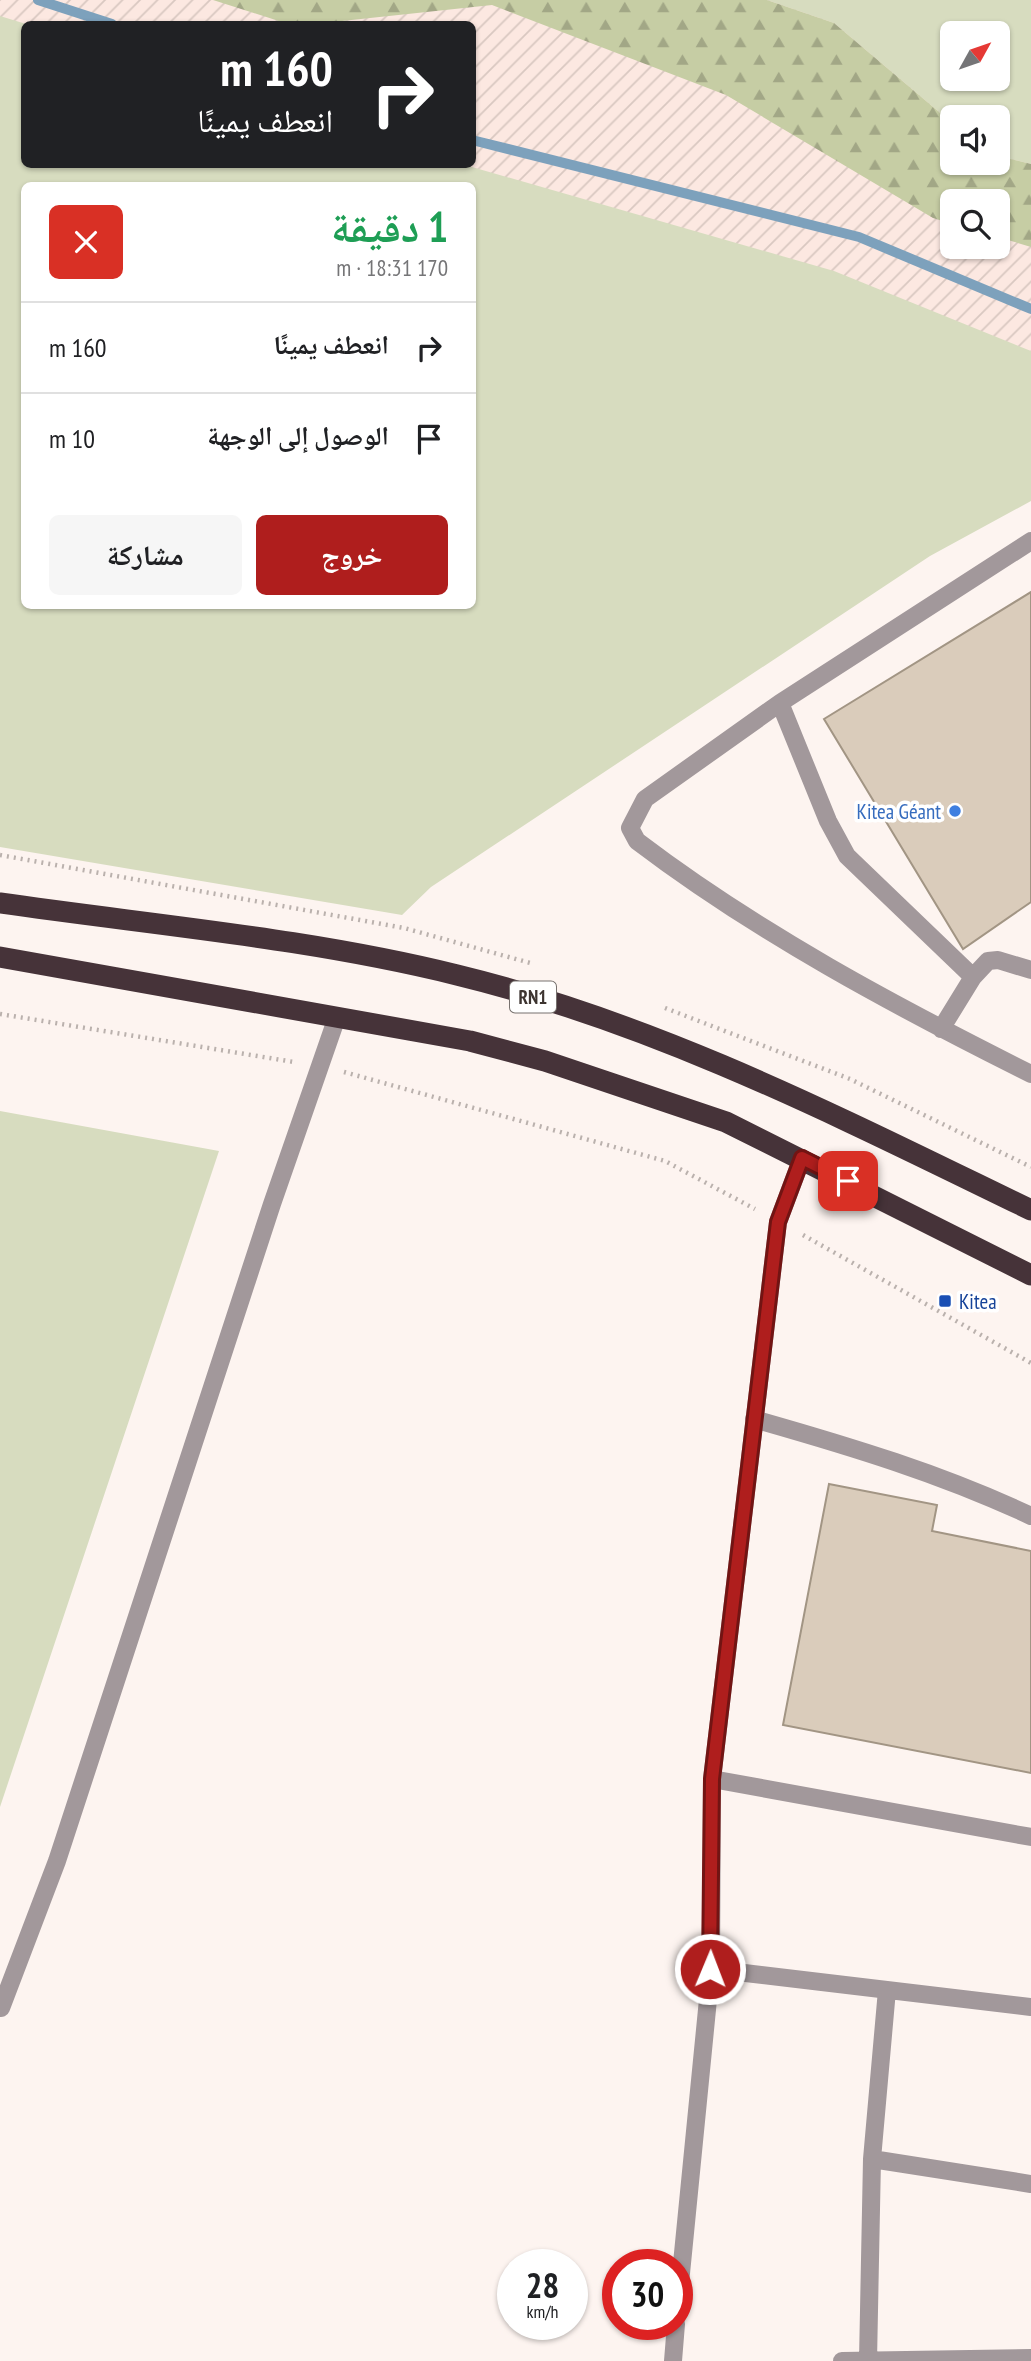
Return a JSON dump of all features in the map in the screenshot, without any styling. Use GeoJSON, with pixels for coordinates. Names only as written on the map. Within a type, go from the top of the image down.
{"type":"FeatureCollection","features":[{"type":"Feature","properties":{"kind":"highway","name":"RN1"},"geometry":{"type":"LineString","coordinates":[[0,903],[278,941],[457,975],[541,999],[769,1083],[1031,1210]]}},
{"type":"Feature","properties":{"kind":"highway"},"geometry":{"type":"LineString","coordinates":[[0,957],[470,1041],[545,1061],[726,1122],[1031,1275]]}},
{"type":"Feature","properties":{"kind":"street"},"geometry":{"type":"LineString","coordinates":[[1031,541],[780,703],[645,799],[630,828],[636,841],[738,914],[942,1029],[1031,1074]]}},
{"type":"Feature","properties":{"kind":"street"},"geometry":{"type":"LineString","coordinates":[[780,703],[828,821],[847,856],[973,977]]}},
{"type":"Feature","properties":{"kind":"street"},"geometry":{"type":"LineString","coordinates":[[942,1029],[973,977],[988,961],[998,960],[1031,971]]}},
{"type":"Feature","properties":{"kind":"street"},"geometry":{"type":"LineString","coordinates":[[1,2008],[57,1861],[215,1376],[337,1017]]}},
{"type":"Feature","properties":{"kind":"street"},"geometry":{"type":"LineString","coordinates":[[683,2249],[710,1969],[712,1779],[778,1222],[802,1158]]}},
{"type":"Feature","properties":{"kind":"street"},"geometry":{"type":"LineString","coordinates":[[754,1419],[888,1458],[984,1494],[1031,1516]]}},
{"type":"Feature","properties":{"kind":"street"},"geometry":{"type":"LineString","coordinates":[[712,1779],[1031,1837]]}},
{"type":"Feature","properties":{"kind":"street"},"geometry":{"type":"LineString","coordinates":[[710,1969],[1031,2007]]}},
{"type":"Feature","properties":{"kind":"street"},"geometry":{"type":"LineString","coordinates":[[868,2361],[872,2159],[887,1990]]}},
{"type":"Feature","properties":{"kind":"street"},"geometry":{"type":"LineString","coordinates":[[872,2159],[1031,2184]]}},
{"type":"Feature","properties":{"kind":"street"},"geometry":{"type":"LineString","coordinates":[[673,2361],[675,2340]]}},
{"type":"Feature","properties":{"kind":"street"},"geometry":{"type":"LineString","coordinates":[[842,2361],[1031,2358]]}},
{"type":"Feature","properties":{"kind":"path"},"geometry":{"type":"LineString","coordinates":[[0,1014],[378,1079],[666,1161],[1031,1363]]}},
{"type":"Feature","properties":{"kind":"shaded area"},"geometry":{"type":"Polygon","coordinates":[[[0,0],[1031,0],[1031,478],[388,887],[0,707],[0,0]]]}},
{"type":"Feature","properties":{"kind":"green space"},"geometry":{"type":"Polygon","coordinates":[[[213,0],[767,0],[834,23],[940,113],[940,175],[1010,175],[1010,159],[1031,164],[1031,247],[1010,241],[1010,189],[940,189],[940,220],[933,218],[726,95],[492,5],[342,21],[279,21],[213,0]]]}},
{"type":"Feature","properties":{"kind":"green space"},"geometry":{"type":"Polygon","coordinates":[[[767,0],[1031,0],[1031,164],[1010,159],[1010,105],[940,105],[940,113],[834,23],[767,0]]]}},
{"type":"Feature","properties":{"kind":"green space"},"geometry":{"type":"Polygon","coordinates":[[[0,16],[21,22],[21,168],[475,168],[834,271],[1031,351],[1031,501],[930,556],[431,887],[402,915],[0,847],[0,16]]]}},
{"type":"Feature","properties":{"kind":"green space"},"geometry":{"type":"Polygon","coordinates":[[[0,1111],[219,1151],[0,1807],[0,1111]]]}},
{"type":"Feature","properties":{"kind":"building","name":"Kitea Géant"},"geometry":{"type":"Polygon","coordinates":[[[1031,592],[1031,902],[963,949],[824,719],[1031,592]]]}},
{"type":"Feature","properties":{"kind":"building"},"geometry":{"type":"Polygon","coordinates":[[[829,1484],[937,1505],[932,1531],[1031,1551],[1031,1773],[783,1725],[829,1484]]]}},
{"type":"Feature","properties":{"kind":"waterway"},"geometry":{"type":"LineString","coordinates":[[38,0],[103,21]]}},
{"type":"Feature","properties":{"kind":"waterway"},"geometry":{"type":"LineString","coordinates":[[476,141],[859,237],[1031,309]]}},
{"type":"Feature","properties":{"kind":"place","name":"Kitea Géant"},"geometry":{"type":"Point","coordinates":[955,811]}},
{"type":"Feature","properties":{"kind":"place","name":"Kitea"},"geometry":{"type":"Point","coordinates":[945,1301]}},
{"type":"Feature","properties":{"kind":"route"},"geometry":{"type":"LineString","coordinates":[[710,1969],[712,1779],[778,1222],[802,1158],[848,1181]]}}]}
